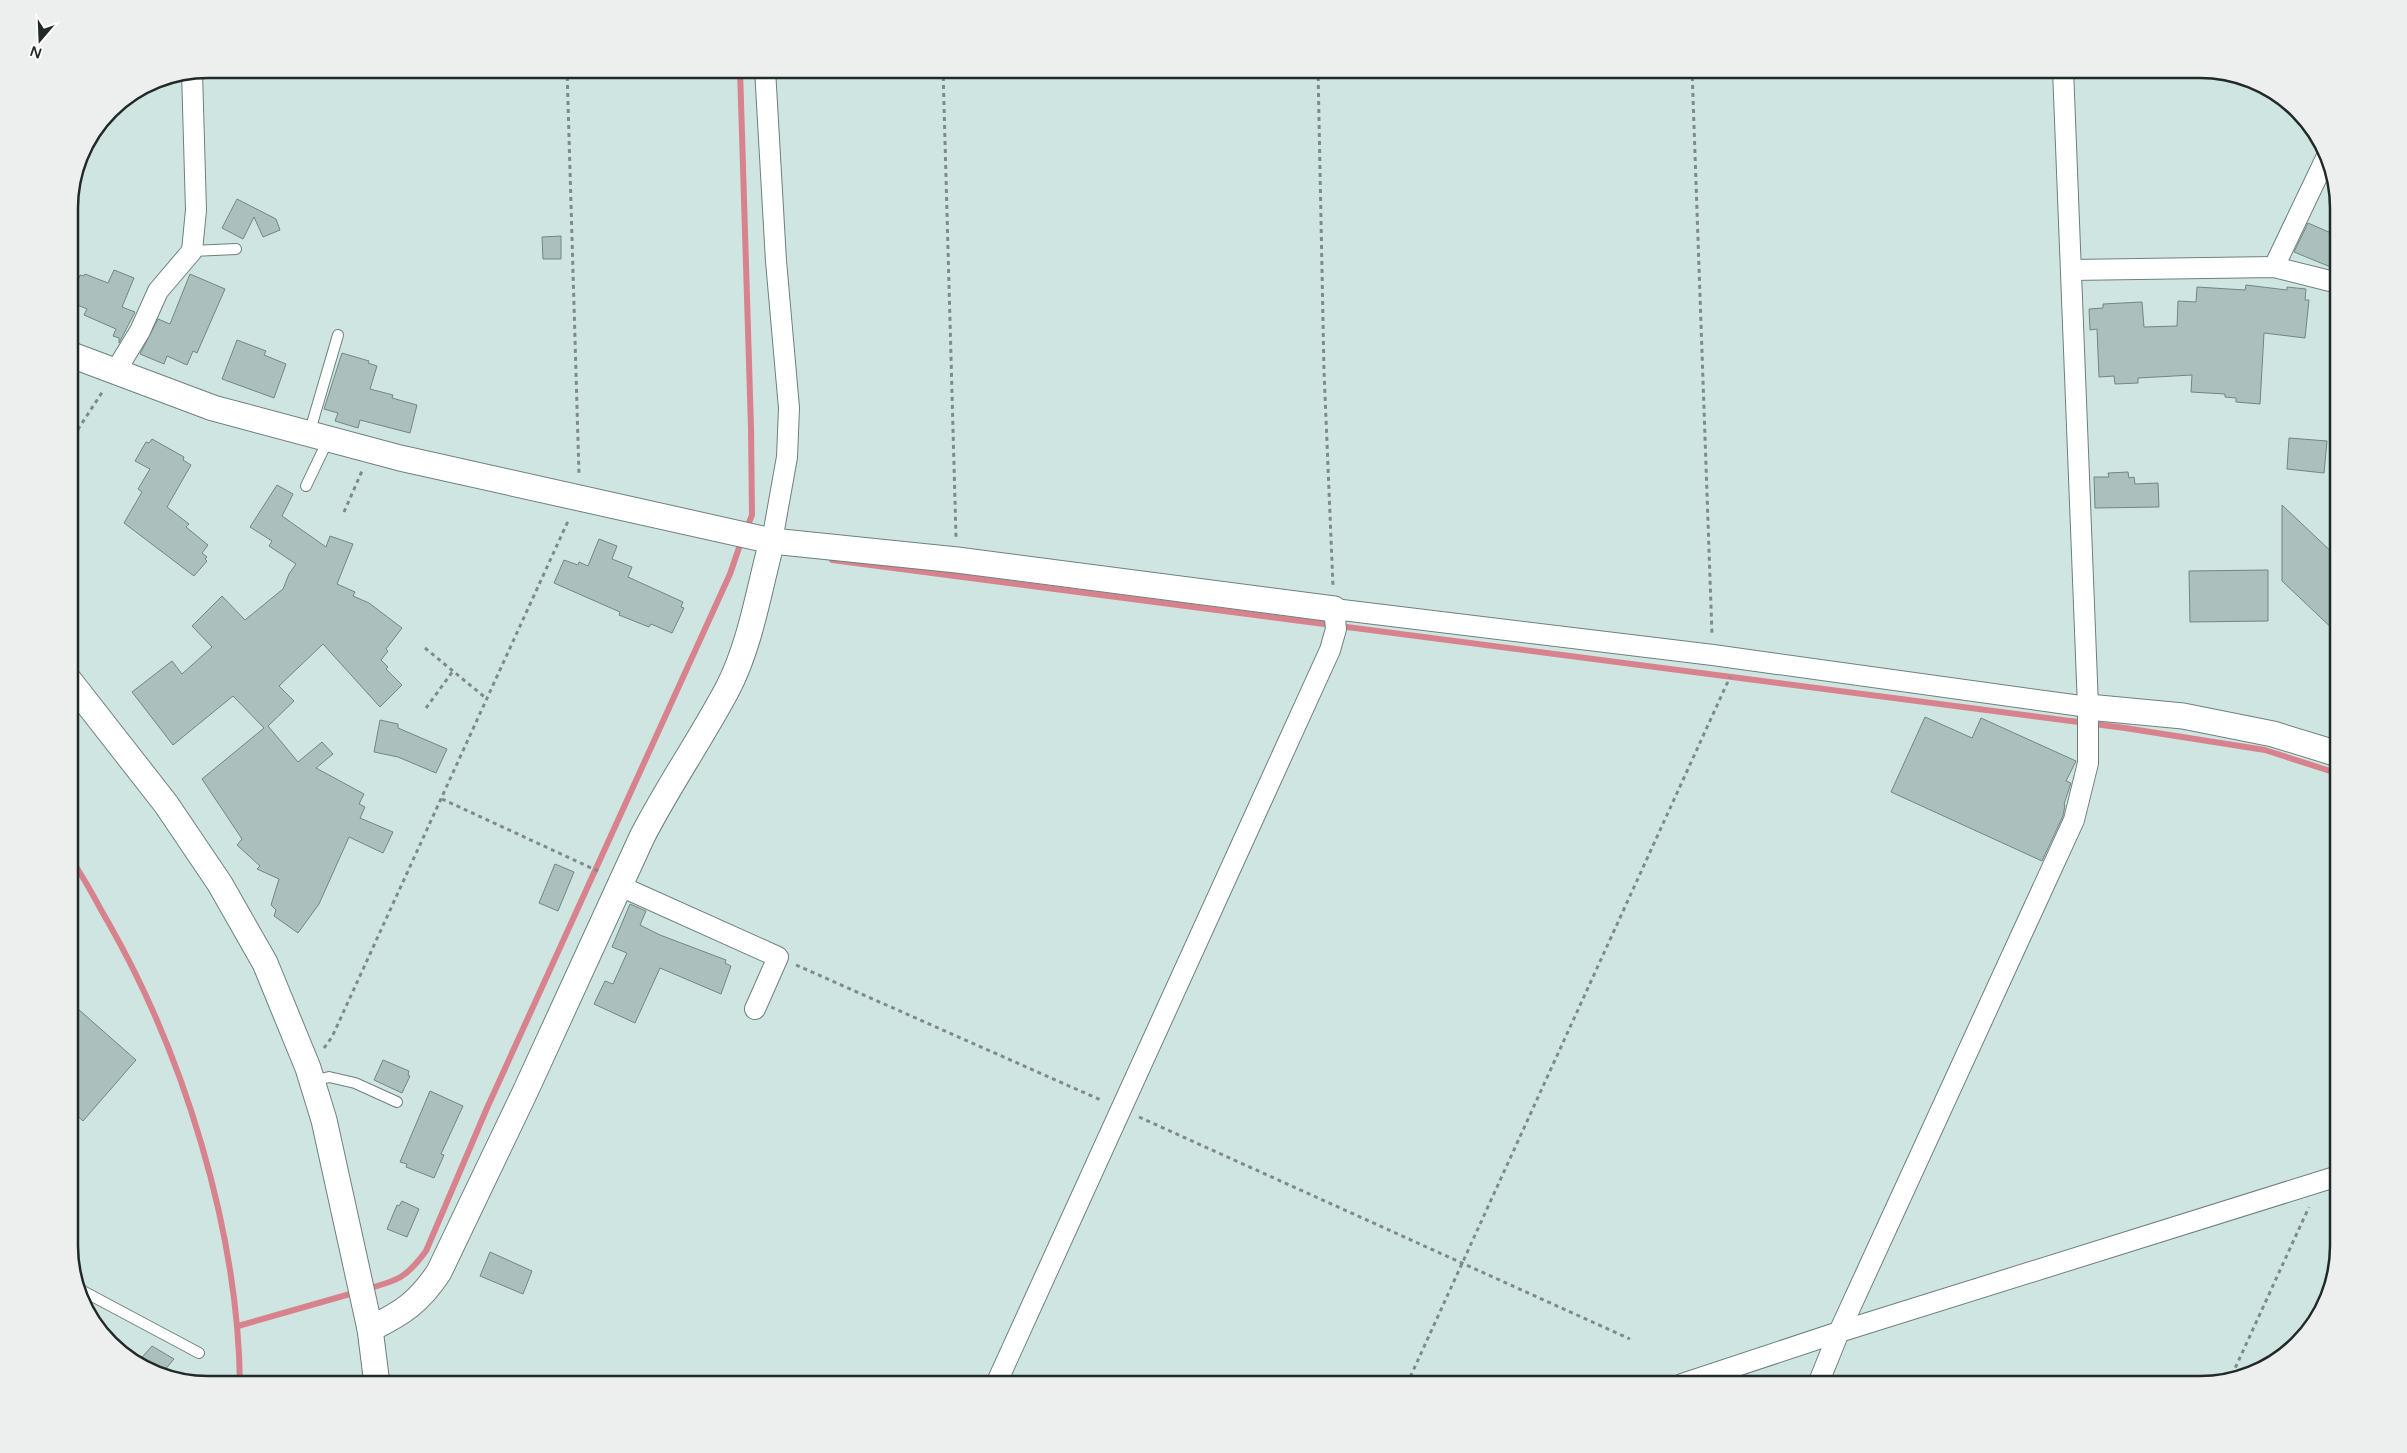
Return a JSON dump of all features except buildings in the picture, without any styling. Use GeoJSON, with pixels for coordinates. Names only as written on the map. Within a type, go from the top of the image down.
{"type":"FeatureCollection","features":[{"type":"Feature","properties":{"kind":"street"},"geometry":{"type":"LineString","coordinates":[[370,1328],[410,1307],[425,1293],[439,1272],[660,801],[728,687],[743,652],[772,541],[787,458],[789,408],[776,261],[766,78]]}},
{"type":"Feature","properties":{"kind":"street"},"geometry":{"type":"LineString","coordinates":[[1821,1376],[1839,1332],[2074,820],[2088,763],[2088,707],[2063,78]]}},
{"type":"Feature","properties":{"kind":"street"},"geometry":{"type":"LineString","coordinates":[[115,372],[140,331],[158,291],[192,251],[196,210],[192,79]]}},
{"type":"Feature","properties":{"kind":"street"},"geometry":{"type":"LineString","coordinates":[[2274,267],[2322,166]]}},
{"type":"Feature","properties":{"kind":"street"},"geometry":{"type":"LineString","coordinates":[[2070,270],[2274,267],[2329,281]]}},
{"type":"Feature","properties":{"kind":"street"},"geometry":{"type":"LineString","coordinates":[[78,358],[214,408],[318,436],[371,450],[772,541],[957,560],[1334,609],[1739,658],[2088,707],[2183,716],[2272,734],[2330,751]]}},
{"type":"Feature","properties":{"kind":"street"},"geometry":{"type":"LineString","coordinates":[[1000,1376],[1123,1110],[1330,650],[1336,629],[1334,609]]}},
{"type":"Feature","properties":{"kind":"street"},"geometry":{"type":"LineString","coordinates":[[78,699],[166,804],[220,884],[265,963],[310,1075],[324,1120],[370,1328],[376,1376]]}},
{"type":"Feature","properties":{"kind":"street"},"geometry":{"type":"LineString","coordinates":[[621,884],[778,957],[755,1009]]}},
{"type":"Feature","properties":{"kind":"street"},"geometry":{"type":"LineString","coordinates":[[1706,1376],[1839,1332],[2330,1178]]}},
{"type":"Feature","properties":{"kind":"lane"},"geometry":{"type":"LineString","coordinates":[[192,251],[236,249]]}},
{"type":"Feature","properties":{"kind":"lane"},"geometry":{"type":"LineString","coordinates":[[306,486],[338,335]]}},
{"type":"Feature","properties":{"kind":"lane"},"geometry":{"type":"LineString","coordinates":[[310,1075],[355,1083],[396,1102]]}},
{"type":"Feature","properties":{"kind":"lane"},"geometry":{"type":"LineString","coordinates":[[87,1293],[198,1353]]}},
{"type":"Feature","properties":{"kind":"path"},"geometry":{"type":"LineString","coordinates":[[310,1075],[332,1038],[579,497],[567,78]]}},
{"type":"Feature","properties":{"kind":"path"},"geometry":{"type":"LineString","coordinates":[[943,78],[957,560]]}},
{"type":"Feature","properties":{"kind":"path"},"geometry":{"type":"LineString","coordinates":[[1318,78],[1324,370],[1334,609]]}},
{"type":"Feature","properties":{"kind":"path"},"geometry":{"type":"LineString","coordinates":[[1692,78],[1713,655]]}},
{"type":"Feature","properties":{"kind":"path"},"geometry":{"type":"LineString","coordinates":[[78,430],[115,372]]}},
{"type":"Feature","properties":{"kind":"path"},"geometry":{"type":"LineString","coordinates":[[344,512],[371,450]]}},
{"type":"Feature","properties":{"kind":"path"},"geometry":{"type":"LineString","coordinates":[[425,648],[487,699]]}},
{"type":"Feature","properties":{"kind":"path"},"geometry":{"type":"LineString","coordinates":[[1411,1376],[1739,658]]}},
{"type":"Feature","properties":{"kind":"path"},"geometry":{"type":"LineString","coordinates":[[426,708],[453,671]]}},
{"type":"Feature","properties":{"kind":"path"},"geometry":{"type":"LineString","coordinates":[[442,799],[621,884]]}},
{"type":"Feature","properties":{"kind":"path"},"geometry":{"type":"LineString","coordinates":[[778,957],[1123,1110],[1630,1339]]}},
{"type":"Feature","properties":{"kind":"path"},"geometry":{"type":"LineString","coordinates":[[2235,1370],[2330,1178]]}},
{"type":"Feature","properties":{"kind":"waterway"},"geometry":{"type":"LineString","coordinates":[[740,78],[751,428],[752,515],[746,530]]}},
{"type":"Feature","properties":{"kind":"waterway"},"geometry":{"type":"LineString","coordinates":[[367,1289],[401,1277],[413,1267],[426,1251],[487,1108],[730,574],[742,539]]}},
{"type":"Feature","properties":{"kind":"waterway"},"geometry":{"type":"LineString","coordinates":[[832,560],[2125,728],[2265,750],[2330,771]]}},
{"type":"Feature","properties":{"kind":"waterway"},"geometry":{"type":"LineString","coordinates":[[78,869],[135,974],[160,1029],[183,1086],[202,1145],[217,1205],[229,1266],[237,1325],[240,1376]]}},
{"type":"Feature","properties":{"kind":"waterway"},"geometry":{"type":"LineString","coordinates":[[238,1326],[357,1292]]}}]}
